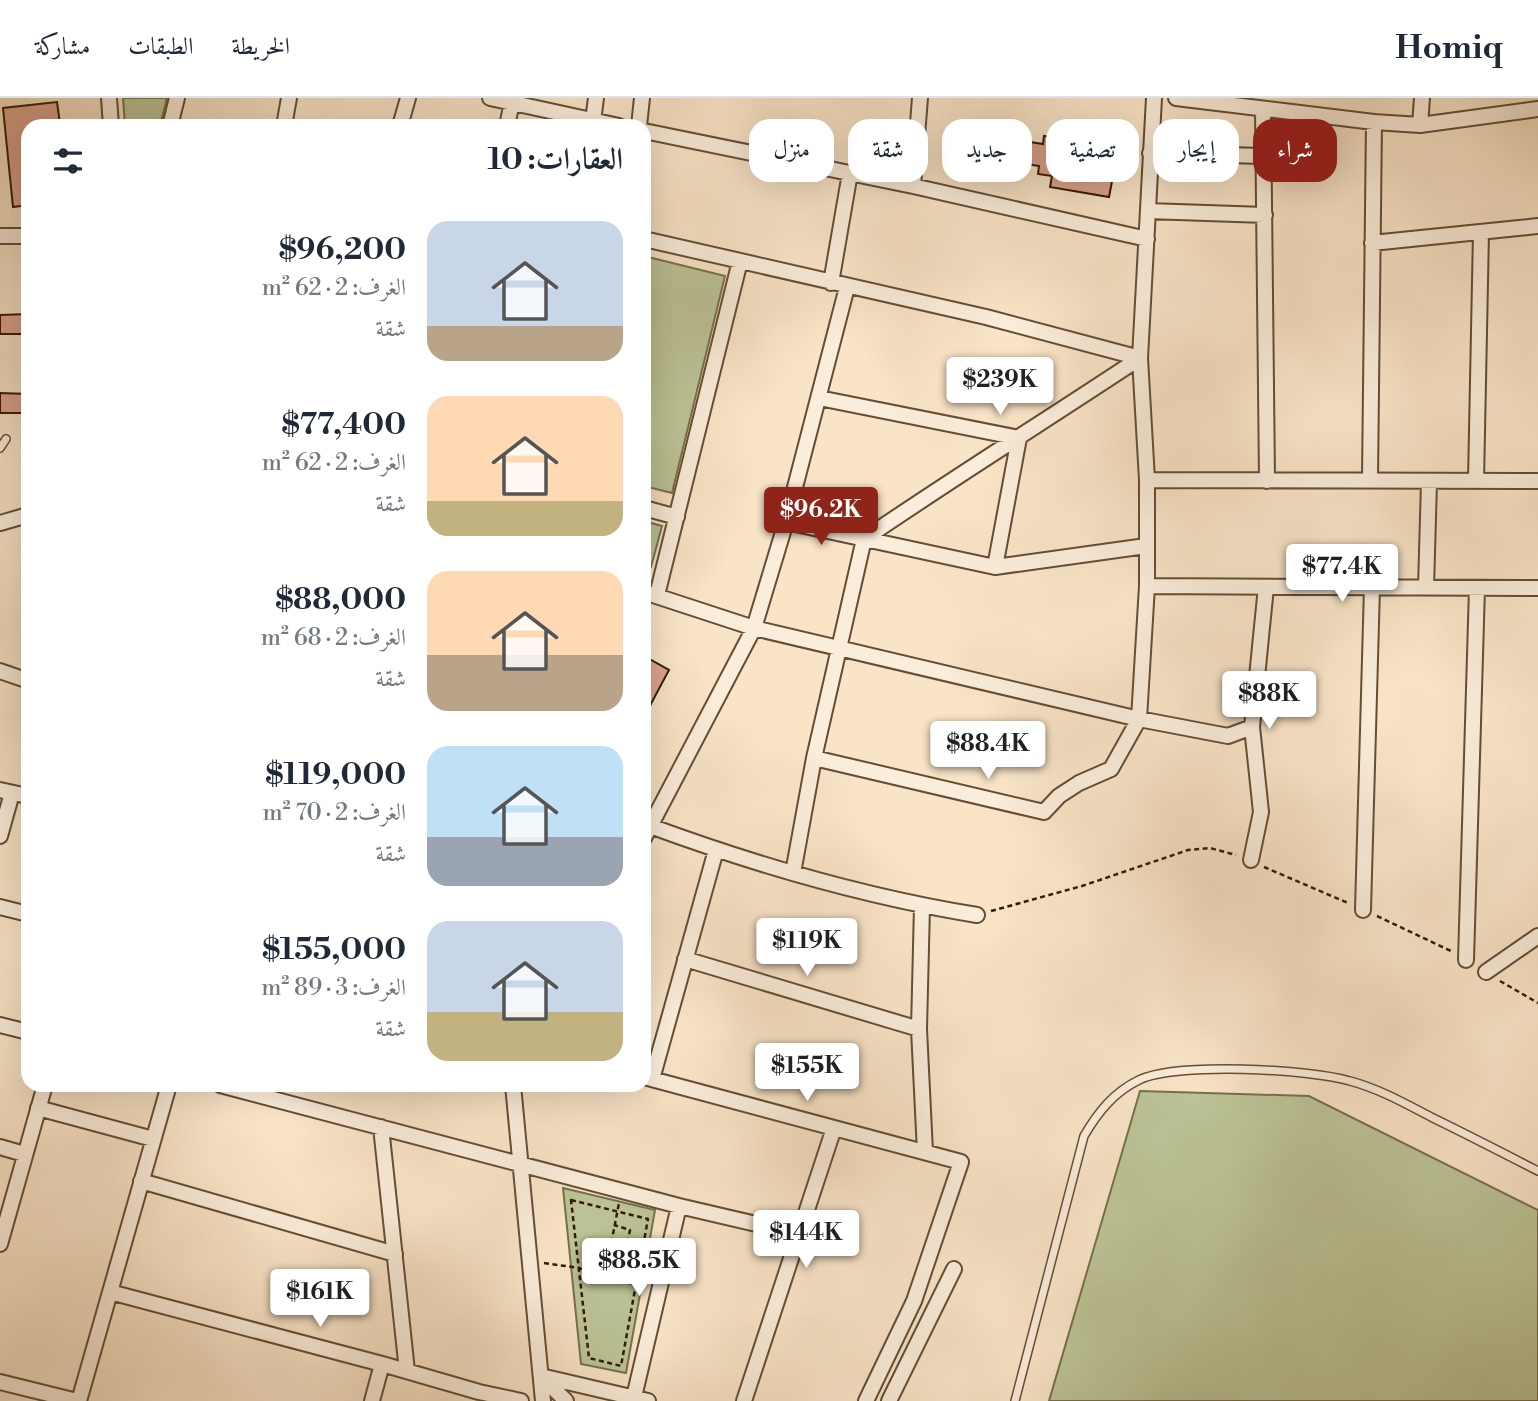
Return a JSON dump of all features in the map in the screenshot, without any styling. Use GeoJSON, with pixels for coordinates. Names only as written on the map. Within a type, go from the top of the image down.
{"type":"FeatureCollection","features":[{"type":"Feature","properties":{"kind":"street"},"geometry":{"type":"LineString","coordinates":[[109,98],[110,119]]}},
{"type":"Feature","properties":{"kind":"street"},"geometry":{"type":"LineString","coordinates":[[172,119],[177,98]]}},
{"type":"Feature","properties":{"kind":"street"},"geometry":{"type":"LineString","coordinates":[[285,119],[289,98]]}},
{"type":"Feature","properties":{"kind":"street"},"geometry":{"type":"LineString","coordinates":[[402,119],[408,98]]}},
{"type":"Feature","properties":{"kind":"street"},"geometry":{"type":"LineString","coordinates":[[489,98],[584,119]]}},
{"type":"Feature","properties":{"kind":"street"},"geometry":{"type":"LineString","coordinates":[[593,119],[596,98]]}},
{"type":"Feature","properties":{"kind":"street"},"geometry":{"type":"LineString","coordinates":[[640,119],[642,98]]}},
{"type":"Feature","properties":{"kind":"street"},"geometry":{"type":"LineString","coordinates":[[914,186],[920,98]]}},
{"type":"Feature","properties":{"kind":"street"},"geometry":{"type":"LineString","coordinates":[[814,758],[1044,812],[1059,796],[1111,769],[1139,719],[1147,586],[1147,480],[1140,358],[1154,98]]}},
{"type":"Feature","properties":{"kind":"street"},"geometry":{"type":"LineString","coordinates":[[1176,98],[1240,101],[1263,108],[1420,125],[1531,106]]}},
{"type":"Feature","properties":{"kind":"street"},"geometry":{"type":"LineString","coordinates":[[1420,125],[1422,98]]}},
{"type":"Feature","properties":{"kind":"street"},"geometry":{"type":"LineString","coordinates":[[508,119],[512,102]]}},
{"type":"Feature","properties":{"kind":"street"},"geometry":{"type":"LineString","coordinates":[[1263,108],[1263,119]]}},
{"type":"Feature","properties":{"kind":"street"},"geometry":{"type":"LineString","coordinates":[[1370,479],[1374,122]]}},
{"type":"Feature","properties":{"kind":"street"},"geometry":{"type":"LineString","coordinates":[[651,132],[848,173]]}},
{"type":"Feature","properties":{"kind":"street"},"geometry":{"type":"LineString","coordinates":[[1150,153],[1253,156]]}},
{"type":"Feature","properties":{"kind":"street"},"geometry":{"type":"LineString","coordinates":[[831,282],[848,179]]}},
{"type":"Feature","properties":{"kind":"street"},"geometry":{"type":"LineString","coordinates":[[894,182],[1147,239]]}},
{"type":"Feature","properties":{"kind":"street"},"geometry":{"type":"LineString","coordinates":[[1264,182],[1267,481]]}},
{"type":"Feature","properties":{"kind":"street"},"geometry":{"type":"LineString","coordinates":[[1148,211],[1265,215]]}},
{"type":"Feature","properties":{"kind":"street"},"geometry":{"type":"LineString","coordinates":[[1372,243],[1538,226]]}},
{"type":"Feature","properties":{"kind":"street"},"geometry":{"type":"LineString","coordinates":[[1476,481],[1481,232]]}},
{"type":"Feature","properties":{"kind":"street"},"geometry":{"type":"LineString","coordinates":[[0,236],[21,236]]}},
{"type":"Feature","properties":{"kind":"street"},"geometry":{"type":"LineString","coordinates":[[651,241],[986,317],[1140,358]]}},
{"type":"Feature","properties":{"kind":"street"},"geometry":{"type":"LineString","coordinates":[[740,261],[677,517],[651,594],[754,628],[838,650],[1139,719],[1228,736],[1252,727]]}},
{"type":"Feature","properties":{"kind":"street"},"geometry":{"type":"LineString","coordinates":[[651,824],[754,628],[786,522],[847,286]]}},
{"type":"Feature","properties":{"kind":"street"},"geometry":{"type":"LineString","coordinates":[[793,873],[814,758],[864,539],[956,476],[1140,358]]}},
{"type":"Feature","properties":{"kind":"street"},"geometry":{"type":"LineString","coordinates":[[819,398],[1019,438]]}},
{"type":"Feature","properties":{"kind":"street"},"geometry":{"type":"LineString","coordinates":[[995,567],[1019,438]]}},
{"type":"Feature","properties":{"kind":"street"},"geometry":{"type":"LineString","coordinates":[[1147,480],[1538,481]]}},
{"type":"Feature","properties":{"kind":"street"},"geometry":{"type":"LineString","coordinates":[[1426,587],[1429,482]]}},
{"type":"Feature","properties":{"kind":"street"},"geometry":{"type":"LineString","coordinates":[[651,510],[677,517]]}},
{"type":"Feature","properties":{"kind":"street"},"geometry":{"type":"LineString","coordinates":[[0,523],[21,517]]}},
{"type":"Feature","properties":{"kind":"street"},"geometry":{"type":"LineString","coordinates":[[786,522],[995,567],[1146,546]]}},
{"type":"Feature","properties":{"kind":"street"},"geometry":{"type":"LineString","coordinates":[[1147,586],[1538,588]]}},
{"type":"Feature","properties":{"kind":"street"},"geometry":{"type":"LineString","coordinates":[[1251,860],[1261,812],[1252,727],[1266,587]]}},
{"type":"Feature","properties":{"kind":"street"},"geometry":{"type":"LineString","coordinates":[[1363,910],[1372,587]]}},
{"type":"Feature","properties":{"kind":"street"},"geometry":{"type":"LineString","coordinates":[[1466,960],[1477,588]]}},
{"type":"Feature","properties":{"kind":"street"},"geometry":{"type":"LineString","coordinates":[[0,671],[21,678]]}},
{"type":"Feature","properties":{"kind":"street"},"geometry":{"type":"LineString","coordinates":[[0,836],[6,791]]}},
{"type":"Feature","properties":{"kind":"street"},"geometry":{"type":"LineString","coordinates":[[651,833],[922,906],[977,915]]}},
{"type":"Feature","properties":{"kind":"street"},"geometry":{"type":"LineString","coordinates":[[651,1068],[716,850]]}},
{"type":"Feature","properties":{"kind":"street"},"geometry":{"type":"LineString","coordinates":[[922,906],[919,1029],[925,1152]]}},
{"type":"Feature","properties":{"kind":"street"},"geometry":{"type":"LineString","coordinates":[[0,907],[21,912]]}},
{"type":"Feature","properties":{"kind":"street"},"geometry":{"type":"LineString","coordinates":[[1486,972],[1538,936]]}},
{"type":"Feature","properties":{"kind":"street"},"geometry":{"type":"LineString","coordinates":[[685,959],[919,1029]]}},
{"type":"Feature","properties":{"kind":"street"},"geometry":{"type":"LineString","coordinates":[[0,1025],[21,1030]]}},
{"type":"Feature","properties":{"kind":"street"},"geometry":{"type":"LineString","coordinates":[[651,1079],[961,1162],[914,1301],[866,1401]]}},
{"type":"Feature","properties":{"kind":"street"},"geometry":{"type":"LineString","coordinates":[[0,1244],[43,1092]]}},
{"type":"Feature","properties":{"kind":"street"},"geometry":{"type":"LineString","coordinates":[[0,1382],[60,1399],[78,1401],[167,1092]]}},
{"type":"Feature","properties":{"kind":"street"},"geometry":{"type":"LineString","coordinates":[[247,1092],[679,1206],[799,1234]]}},
{"type":"Feature","properties":{"kind":"street"},"geometry":{"type":"LineString","coordinates":[[514,1092],[543,1401]]}},
{"type":"Feature","properties":{"kind":"street"},"geometry":{"type":"LineString","coordinates":[[38,1108],[153,1139]]}},
{"type":"Feature","properties":{"kind":"street"},"geometry":{"type":"LineString","coordinates":[[382,1127],[407,1371]]}},
{"type":"Feature","properties":{"kind":"street"},"geometry":{"type":"LineString","coordinates":[[744,1401],[834,1128]]}},
{"type":"Feature","properties":{"kind":"street"},"geometry":{"type":"LineString","coordinates":[[0,1147],[24,1154]]}},
{"type":"Feature","properties":{"kind":"street"},"geometry":{"type":"LineString","coordinates":[[141,1181],[395,1254]]}},
{"type":"Feature","properties":{"kind":"street"},"geometry":{"type":"LineString","coordinates":[[541,1376],[641,1399],[679,1206]]}},
{"type":"Feature","properties":{"kind":"street"},"geometry":{"type":"LineString","coordinates":[[889,1401],[954,1269]]}},
{"type":"Feature","properties":{"kind":"street"},"geometry":{"type":"LineString","coordinates":[[110,1292],[407,1371],[477,1396],[521,1401]]}},
{"type":"Feature","properties":{"kind":"street"},"geometry":{"type":"LineString","coordinates":[[372,1401],[382,1364]]}},
{"type":"Feature","properties":{"kind":"street"},"geometry":{"type":"LineString","coordinates":[[541,1376],[560,1400],[584,1386]]}},
{"type":"Feature","properties":{"kind":"street"},"geometry":{"type":"LineString","coordinates":[[580,1401],[584,1386]]}},
{"type":"Feature","properties":{"kind":"lane"},"geometry":{"type":"LineString","coordinates":[[0,448],[6,439]]}},
{"type":"Feature","properties":{"kind":"lane"},"geometry":{"type":"LineString","coordinates":[[1015,1401],[1084,1136],[1094,1118],[1108,1102],[1140,1080],[1157,1073],[1194,1070],[1294,1072],[1351,1081],[1395,1098],[1538,1171]]}},
{"type":"Feature","properties":{"kind":"path"},"geometry":{"type":"LineString","coordinates":[[977,915],[1135,869],[1188,850],[1210,848],[1251,860],[1466,960]]}},
{"type":"Feature","properties":{"kind":"path"},"geometry":{"type":"LineString","coordinates":[[1486,972],[1538,1003]]}},
{"type":"Feature","properties":{"kind":"path"},"geometry":{"type":"LineString","coordinates":[[572,1200],[648,1219],[621,1366],[589,1358],[579,1268],[572,1200]]}},
{"type":"Feature","properties":{"kind":"path"},"geometry":{"type":"LineString","coordinates":[[605,1276],[617,1212]]}},
{"type":"Feature","properties":{"kind":"path"},"geometry":{"type":"LineString","coordinates":[[608,1257],[624,1260],[630,1230],[614,1225]]}},
{"type":"Feature","properties":{"kind":"path"},"geometry":{"type":"LineString","coordinates":[[529,1260],[579,1268],[636,1284]]}},
{"type":"Feature","properties":{"kind":"green space"},"geometry":{"type":"Polygon","coordinates":[[[123,98],[167,98],[162,119],[124,119],[123,98]]]}},
{"type":"Feature","properties":{"kind":"green space"},"geometry":{"type":"Polygon","coordinates":[[[651,258],[725,276],[672,493],[651,488],[651,258]]]}},
{"type":"Feature","properties":{"kind":"green space"},"geometry":{"type":"Polygon","coordinates":[[[651,523],[662,526],[651,567],[651,523]]]}},
{"type":"Feature","properties":{"kind":"green space"},"geometry":{"type":"Polygon","coordinates":[[[1140,1091],[1309,1096],[1538,1210],[1538,1401],[1049,1401],[1140,1091]]]}},
{"type":"Feature","properties":{"kind":"green space"},"geometry":{"type":"Polygon","coordinates":[[[563,1188],[655,1210],[626,1373],[581,1364],[563,1188]]]}},
{"type":"Feature","properties":{"kind":"building"},"geometry":{"type":"Polygon","coordinates":[[[57,102],[59,119],[21,119],[21,206],[13,207],[3,108],[57,102]]]}},
{"type":"Feature","properties":{"kind":"building"},"geometry":{"type":"Polygon","coordinates":[[[1044,136],[1046,175],[1038,174],[1039,166],[1032,165],[1032,142],[1043,144],[1044,136]]]}},
{"type":"Feature","properties":{"kind":"building"},"geometry":{"type":"Polygon","coordinates":[[[1051,182],[1112,182],[1109,197],[1050,187],[1051,182]]]}},
{"type":"Feature","properties":{"kind":"building"},"geometry":{"type":"Polygon","coordinates":[[[21,314],[21,334],[0,334],[0,315],[21,314]]]}},
{"type":"Feature","properties":{"kind":"building"},"geometry":{"type":"Polygon","coordinates":[[[0,393],[21,394],[21,413],[0,413],[0,393]]]}},
{"type":"Feature","properties":{"kind":"building"},"geometry":{"type":"Polygon","coordinates":[[[651,660],[669,670],[651,704],[651,660]]]}}]}
